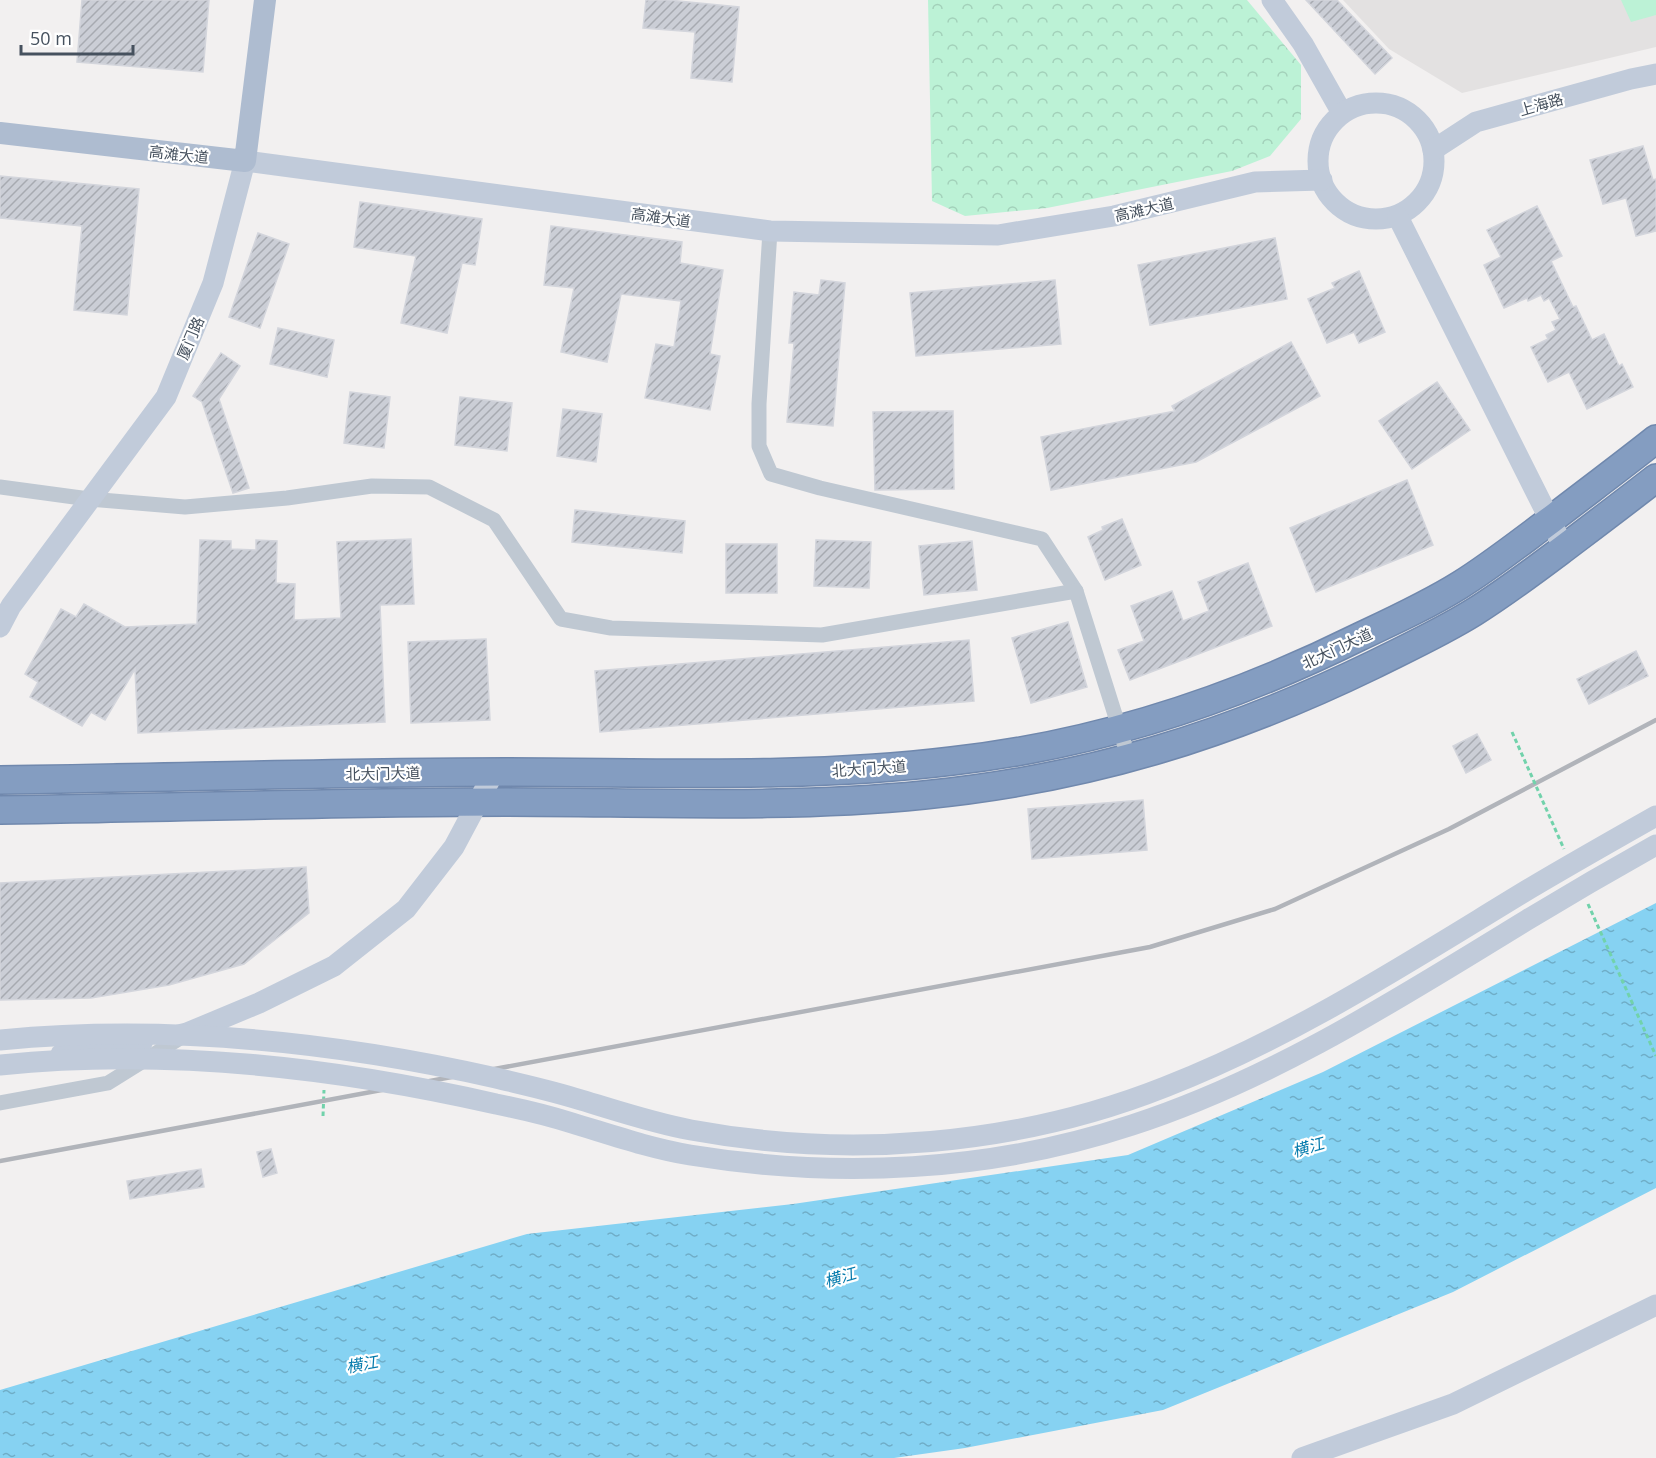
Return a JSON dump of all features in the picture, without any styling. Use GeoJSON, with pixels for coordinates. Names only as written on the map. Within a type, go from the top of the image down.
{"type":"FeatureCollection","features":[{"type":"Feature","properties":{"kind":"highway","name":"北大门大道"},"geometry":{"type":"LineString","coordinates":[[0,780],[494,772],[719,774],[892,767],[1001,755],[1068,742],[1169,716],[1235,693],[1383,626],[1458,586],[1551,520],[1656,438]]}},
{"type":"Feature","properties":{"kind":"highway","name":"北大门大道"},"geometry":{"type":"LineString","coordinates":[[0,810],[478,802],[754,804],[894,798],[1006,785],[1075,772],[1194,740],[1311,694],[1375,664],[1474,612],[1564,548],[1656,478]]}},
{"type":"Feature","properties":{"kind":"main road","name":"厦门路"},"geometry":{"type":"LineString","coordinates":[[0,627],[11,606],[166,397],[213,283],[245,161],[265,0]]}},
{"type":"Feature","properties":{"kind":"main road"},"geometry":{"type":"LineString","coordinates":[[1272,0],[1303,44],[1342,113]]}},
{"type":"Feature","properties":{"kind":"main road","name":"上海路"},"geometry":{"type":"LineString","coordinates":[[1433,150],[1476,122],[1656,74]]}},
{"type":"Feature","properties":{"kind":"main road"},"geometry":{"type":"LineString","coordinates":[[1379,103],[1398,107],[1414,117],[1426,132],[1433,150],[1433,170],[1426,189],[1414,205],[1398,217],[1364,218],[1349,212],[1335,202],[1325,189],[1318,156],[1322,140],[1330,125],[1342,113],[1360,105],[1379,103]]}},
{"type":"Feature","properties":{"kind":"main road","name":"高滩大道"},"geometry":{"type":"LineString","coordinates":[[0,133],[245,161],[770,231],[998,235],[1114,216],[1255,182],[1322,180]]}},
{"type":"Feature","properties":{"kind":"main road"},"geometry":{"type":"LineString","coordinates":[[1398,217],[1564,548]]}},
{"type":"Feature","properties":{"kind":"main road"},"geometry":{"type":"LineString","coordinates":[[0,1064],[187,1033],[259,1003],[334,966],[406,909],[454,847],[494,772]]}},
{"type":"Feature","properties":{"kind":"main road"},"geometry":{"type":"LineString","coordinates":[[0,1040],[135,1033],[189,1034],[267,1040],[361,1053],[477,1074],[575,1098],[660,1124],[725,1135],[777,1141],[862,1144],[918,1142],[977,1136],[1045,1124],[1104,1108],[1162,1088],[1241,1054],[1360,992],[1656,816]]}},
{"type":"Feature","properties":{"kind":"main road"},"geometry":{"type":"LineString","coordinates":[[0,1064],[136,1058],[198,1059],[264,1065],[358,1077],[483,1101],[568,1122],[646,1146],[722,1160],[845,1169],[920,1167],[980,1161],[1051,1148],[1099,1136],[1171,1112],[1231,1086],[1372,1014],[1568,895],[1656,845]]}},
{"type":"Feature","properties":{"kind":"main road"},"geometry":{"type":"LineString","coordinates":[[1302,1458],[1453,1404],[1656,1305]]}},
{"type":"Feature","properties":{"kind":"street"},"geometry":{"type":"LineString","coordinates":[[770,231],[759,404],[759,446],[771,474],[820,488],[1042,539],[1076,591],[1129,759]]}},
{"type":"Feature","properties":{"kind":"street"},"geometry":{"type":"LineString","coordinates":[[0,487],[89,500],[185,507],[287,498],[372,486],[429,487],[494,520],[561,619],[610,628],[822,635],[1076,591]]}},
{"type":"Feature","properties":{"kind":"street"},"geometry":{"type":"LineString","coordinates":[[0,1103],[108,1083],[187,1033]]}},
{"type":"Feature","properties":{"kind":"shaded area"},"geometry":{"type":"Polygon","coordinates":[[[1343,0],[1656,0],[1656,47],[1462,93],[1389,49],[1343,0]]]}},
{"type":"Feature","properties":{"kind":"green space"},"geometry":{"type":"Polygon","coordinates":[[[928,0],[1247,0],[1301,65],[1301,119],[1270,156],[1232,171],[1047,208],[965,216],[932,201],[928,0]]]}},
{"type":"Feature","properties":{"kind":"green space"},"geometry":{"type":"Polygon","coordinates":[[[1621,0],[1656,0],[1656,15],[1631,22],[1621,0]]]}},
{"type":"Feature","properties":{"kind":"water","name":"横江"},"geometry":{"type":"Polygon","coordinates":[[[1656,903],[1656,1188],[1453,1292],[1163,1410],[965,1448],[894,1458],[0,1458],[0,1390],[527,1234],[793,1204],[1128,1155],[1323,1072],[1656,903]]]}},
{"type":"Feature","properties":{"kind":"building"},"geometry":{"type":"Polygon","coordinates":[[[82,0],[209,0],[203,72],[77,62],[82,0]]]}},
{"type":"Feature","properties":{"kind":"building"},"geometry":{"type":"Polygon","coordinates":[[[646,0],[739,7],[732,82],[691,78],[695,32],[643,28],[646,0]]]}},
{"type":"Feature","properties":{"kind":"building"},"geometry":{"type":"Polygon","coordinates":[[[1306,0],[1337,0],[1392,58],[1375,74],[1306,0]]]}},
{"type":"Feature","properties":{"kind":"building"},"geometry":{"type":"Polygon","coordinates":[[[1643,146],[1653,180],[1656,179],[1656,231],[1636,236],[1626,198],[1603,204],[1590,160],[1643,146]]]}},
{"type":"Feature","properties":{"kind":"building"},"geometry":{"type":"Polygon","coordinates":[[[0,176],[139,189],[127,315],[74,310],[82,226],[0,218],[0,176]]]}},
{"type":"Feature","properties":{"kind":"building"},"geometry":{"type":"Polygon","coordinates":[[[360,202],[482,219],[475,265],[462,263],[447,333],[401,323],[416,256],[354,247],[360,202]]]}},
{"type":"Feature","properties":{"kind":"building"},"geometry":{"type":"Polygon","coordinates":[[[1537,206],[1562,256],[1551,261],[1573,307],[1576,306],[1592,340],[1604,334],[1619,366],[1622,364],[1633,387],[1587,409],[1569,372],[1548,382],[1531,347],[1548,339],[1546,335],[1556,330],[1552,322],[1560,319],[1549,298],[1544,301],[1541,295],[1528,301],[1527,298],[1504,308],[1484,265],[1501,257],[1487,230],[1537,206]]]}},
{"type":"Feature","properties":{"kind":"building"},"geometry":{"type":"Polygon","coordinates":[[[551,226],[682,242],[680,263],[723,270],[710,354],[720,356],[710,410],[645,398],[656,344],[674,347],[681,301],[621,294],[607,362],[561,352],[574,288],[544,285],[551,226]]]}},
{"type":"Feature","properties":{"kind":"building"},"geometry":{"type":"Polygon","coordinates":[[[258,233],[289,244],[260,328],[229,317],[258,233]]]}},
{"type":"Feature","properties":{"kind":"building"},"geometry":{"type":"Polygon","coordinates":[[[1275,238],[1287,299],[1150,325],[1138,265],[1275,238]]]}},
{"type":"Feature","properties":{"kind":"building"},"geometry":{"type":"Polygon","coordinates":[[[1359,271],[1385,332],[1359,343],[1354,332],[1327,343],[1308,299],[1335,288],[1332,283],[1359,271]]]}},
{"type":"Feature","properties":{"kind":"building"},"geometry":{"type":"Polygon","coordinates":[[[821,280],[845,283],[833,426],[787,422],[794,343],[789,343],[794,292],[819,295],[821,280]]]}},
{"type":"Feature","properties":{"kind":"building"},"geometry":{"type":"Polygon","coordinates":[[[1055,280],[1061,344],[916,356],[910,293],[1055,280]]]}},
{"type":"Feature","properties":{"kind":"building"},"geometry":{"type":"Polygon","coordinates":[[[278,328],[334,340],[327,377],[270,364],[278,328]]]}},
{"type":"Feature","properties":{"kind":"building"},"geometry":{"type":"Polygon","coordinates":[[[1291,342],[1320,396],[1196,462],[1051,490],[1041,437],[1175,411],[1172,406],[1291,342]]]}},
{"type":"Feature","properties":{"kind":"building"},"geometry":{"type":"Polygon","coordinates":[[[221,353],[240,366],[219,399],[249,488],[233,493],[202,402],[193,396],[221,353]]]}},
{"type":"Feature","properties":{"kind":"building"},"geometry":{"type":"Polygon","coordinates":[[[1437,382],[1470,430],[1412,469],[1379,421],[1437,382]]]}},
{"type":"Feature","properties":{"kind":"building"},"geometry":{"type":"Polygon","coordinates":[[[350,392],[390,397],[384,448],[344,443],[350,392]]]}},
{"type":"Feature","properties":{"kind":"building"},"geometry":{"type":"Polygon","coordinates":[[[460,397],[512,403],[507,451],[455,445],[460,397]]]}},
{"type":"Feature","properties":{"kind":"building"},"geometry":{"type":"Polygon","coordinates":[[[563,409],[602,414],[596,462],[557,456],[563,409]]]}},
{"type":"Feature","properties":{"kind":"building"},"geometry":{"type":"Polygon","coordinates":[[[953,411],[954,489],[875,490],[873,412],[953,411]]]}},
{"type":"Feature","properties":{"kind":"building"},"geometry":{"type":"Polygon","coordinates":[[[1407,480],[1433,545],[1316,592],[1290,528],[1407,480]]]}},
{"type":"Feature","properties":{"kind":"building"},"geometry":{"type":"Polygon","coordinates":[[[575,510],[685,521],[682,553],[572,542],[575,510]]]}},
{"type":"Feature","properties":{"kind":"building"},"geometry":{"type":"Polygon","coordinates":[[[1122,519],[1141,565],[1105,580],[1088,537],[1103,530],[1102,527],[1122,519]]]}},
{"type":"Feature","properties":{"kind":"building"},"geometry":{"type":"Polygon","coordinates":[[[411,539],[414,604],[380,605],[385,722],[138,733],[135,669],[105,720],[91,712],[82,726],[30,697],[38,682],[25,674],[61,609],[76,617],[84,604],[125,627],[197,624],[200,540],[231,541],[231,549],[256,550],[256,540],[277,541],[276,583],[295,584],[294,620],[341,618],[337,542],[411,539]]]}},
{"type":"Feature","properties":{"kind":"building"},"geometry":{"type":"Polygon","coordinates":[[[816,540],[871,542],[869,588],[814,586],[816,540]]]}},
{"type":"Feature","properties":{"kind":"building"},"geometry":{"type":"Polygon","coordinates":[[[972,541],[977,590],[924,595],[919,546],[972,541]]]}},
{"type":"Feature","properties":{"kind":"building"},"geometry":{"type":"Polygon","coordinates":[[[726,544],[777,544],[777,593],[726,593],[726,544]]]}},
{"type":"Feature","properties":{"kind":"building"},"geometry":{"type":"Polygon","coordinates":[[[1248,563],[1272,626],[1130,680],[1118,650],[1144,641],[1131,606],[1172,591],[1183,621],[1209,611],[1198,582],[1248,563]]]}},
{"type":"Feature","properties":{"kind":"building"},"geometry":{"type":"Polygon","coordinates":[[[1068,622],[1087,687],[1031,703],[1012,638],[1068,622]]]}},
{"type":"Feature","properties":{"kind":"building"},"geometry":{"type":"Polygon","coordinates":[[[486,639],[490,720],[411,723],[408,642],[486,639]]]}},
{"type":"Feature","properties":{"kind":"building"},"geometry":{"type":"Polygon","coordinates":[[[969,640],[974,701],[600,732],[595,671],[969,640]]]}},
{"type":"Feature","properties":{"kind":"building"},"geometry":{"type":"Polygon","coordinates":[[[1636,651],[1648,676],[1589,704],[1577,679],[1636,651]]]}},
{"type":"Feature","properties":{"kind":"building"},"geometry":{"type":"Polygon","coordinates":[[[1477,734],[1491,760],[1466,773],[1453,746],[1477,734]]]}},
{"type":"Feature","properties":{"kind":"building"},"geometry":{"type":"Polygon","coordinates":[[[1143,800],[1147,850],[1032,859],[1028,809],[1143,800]]]}},
{"type":"Feature","properties":{"kind":"building"},"geometry":{"type":"Polygon","coordinates":[[[306,867],[309,913],[244,964],[169,985],[91,998],[0,1000],[0,883],[306,867]]]}},
{"type":"Feature","properties":{"kind":"building"},"geometry":{"type":"Polygon","coordinates":[[[271,1149],[277,1173],[263,1177],[257,1152],[271,1149]]]}},
{"type":"Feature","properties":{"kind":"building"},"geometry":{"type":"Polygon","coordinates":[[[201,1169],[204,1187],[130,1199],[127,1181],[201,1169]]]}},
{"type":"Feature","properties":{"kind":"railway"},"geometry":{"type":"LineString","coordinates":[[0,1161],[1150,947],[1275,909],[1449,829],[1656,720]]}}]}
